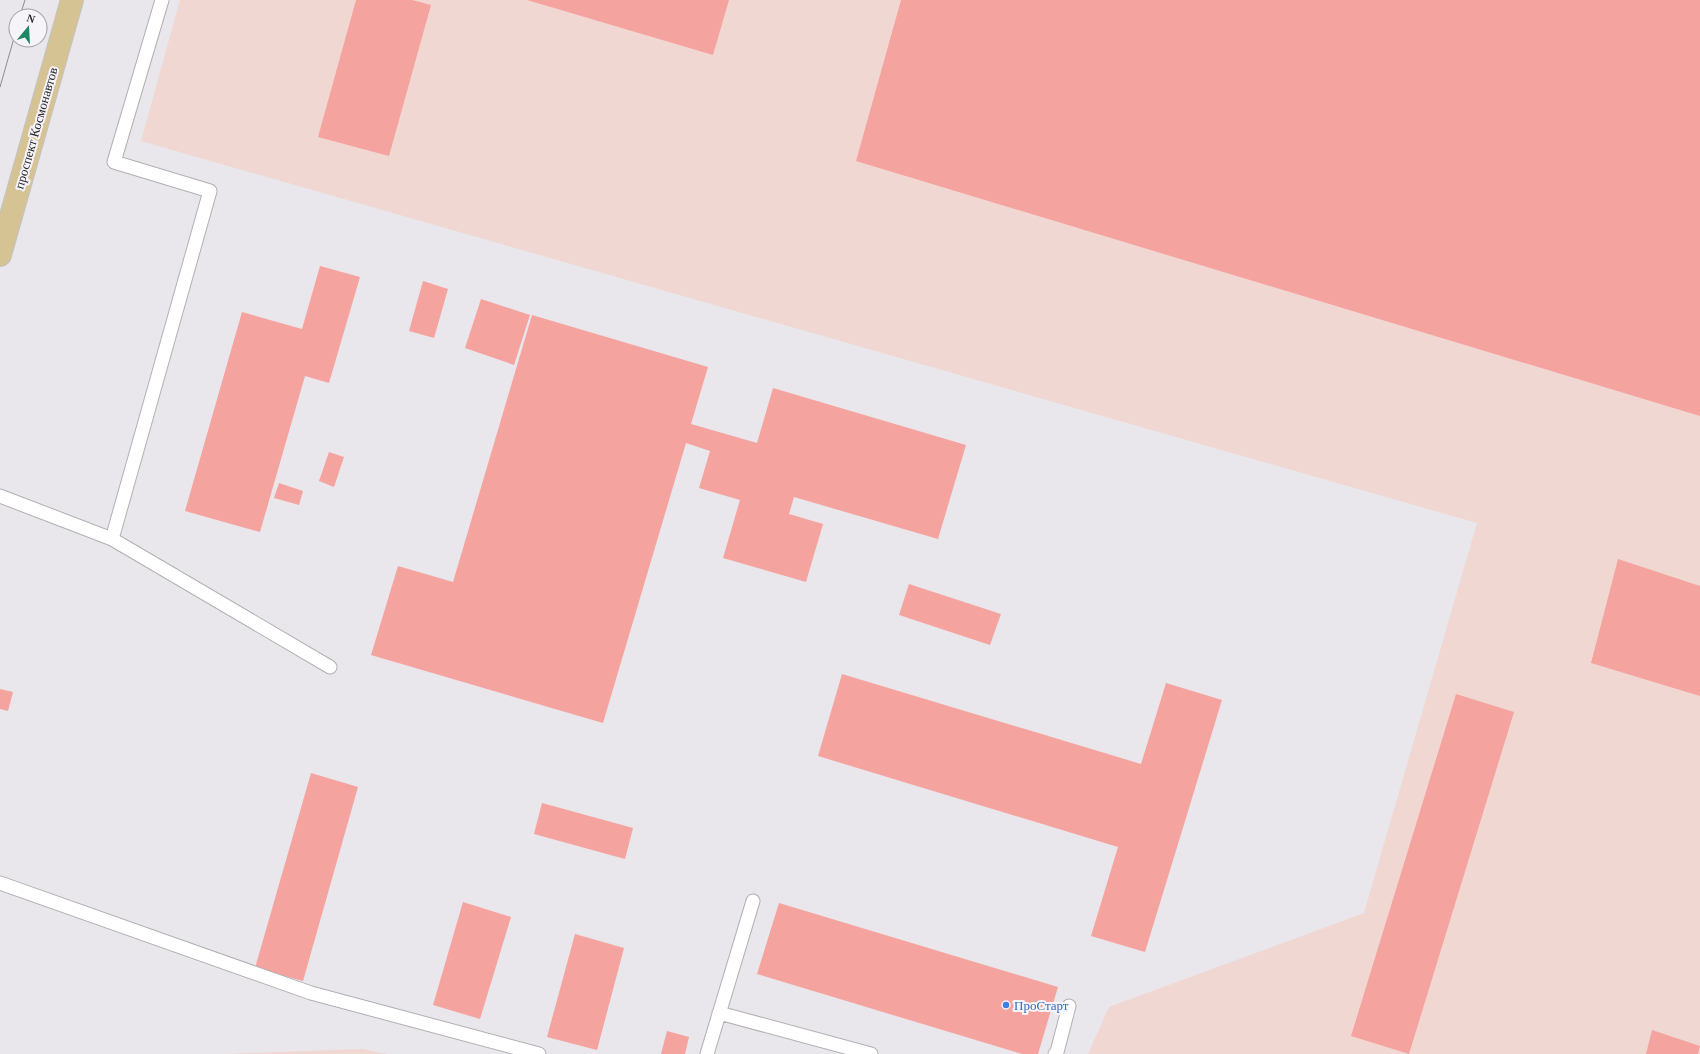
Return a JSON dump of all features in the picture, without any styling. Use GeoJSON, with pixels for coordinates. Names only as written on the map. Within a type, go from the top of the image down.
{"type":"FeatureCollection","features":[{"type":"Feature","properties":{"kind":"main road","name":"проспект Космонавтов"},"geometry":{"type":"LineString","coordinates":[[0,255],[72,0]]}},
{"type":"Feature","properties":{"kind":"lane"},"geometry":{"type":"LineString","coordinates":[[112,539],[210,191],[114,162],[162,0]]}},
{"type":"Feature","properties":{"kind":"lane"},"geometry":{"type":"LineString","coordinates":[[0,496],[112,539],[330,667]]}},
{"type":"Feature","properties":{"kind":"lane"},"geometry":{"type":"LineString","coordinates":[[0,883],[311,993],[539,1054]]}},
{"type":"Feature","properties":{"kind":"lane"},"geometry":{"type":"LineString","coordinates":[[707,1054],[753,901]]}},
{"type":"Feature","properties":{"kind":"lane"},"geometry":{"type":"LineString","coordinates":[[1055,1054],[1057,1052],[1069,1006]]}},
{"type":"Feature","properties":{"kind":"lane"},"geometry":{"type":"LineString","coordinates":[[719,1013],[871,1054]]}},
{"type":"Feature","properties":{"kind":"shaded area"},"geometry":{"type":"Polygon","coordinates":[[[180,0],[1700,0],[1700,1054],[1088,1054],[1109,1007],[1364,913],[1477,523],[141,141],[180,0]]]}},
{"type":"Feature","properties":{"kind":"shaded area"},"geometry":{"type":"Polygon","coordinates":[[[362,1049],[387,1054],[223,1054],[362,1049]]]}},
{"type":"Feature","properties":{"kind":"building"},"geometry":{"type":"Polygon","coordinates":[[[356,0],[412,0],[431,5],[389,156],[318,137],[356,0]]]}},
{"type":"Feature","properties":{"kind":"building"},"geometry":{"type":"Polygon","coordinates":[[[527,0],[729,0],[713,55],[527,0]]]}},
{"type":"Feature","properties":{"kind":"building"},"geometry":{"type":"Polygon","coordinates":[[[901,0],[1700,0],[1700,416],[856,161],[901,0]]]}},
{"type":"Feature","properties":{"kind":"building"},"geometry":{"type":"Polygon","coordinates":[[[320,266],[360,277],[329,383],[305,376],[260,532],[185,511],[242,312],[302,329],[320,266]]]}},
{"type":"Feature","properties":{"kind":"building"},"geometry":{"type":"Polygon","coordinates":[[[423,281],[448,289],[434,338],[409,331],[423,281]]]}},
{"type":"Feature","properties":{"kind":"building"},"geometry":{"type":"Polygon","coordinates":[[[481,299],[530,315],[514,365],[465,348],[481,299]]]}},
{"type":"Feature","properties":{"kind":"building"},"geometry":{"type":"Polygon","coordinates":[[[532,315],[708,367],[691,424],[757,443],[773,388],[966,445],[938,539],[794,497],[789,514],[823,524],[806,582],[723,558],[740,500],[699,488],[710,451],[686,443],[603,723],[371,655],[398,566],[453,582],[532,315]]]}},
{"type":"Feature","properties":{"kind":"building"},"geometry":{"type":"Polygon","coordinates":[[[329,452],[344,457],[334,487],[319,481],[329,452]]]}},
{"type":"Feature","properties":{"kind":"building"},"geometry":{"type":"Polygon","coordinates":[[[279,483],[303,491],[299,505],[274,498],[279,483]]]}},
{"type":"Feature","properties":{"kind":"building"},"geometry":{"type":"Polygon","coordinates":[[[1618,559],[1700,586],[1700,696],[1591,663],[1618,559]]]}},
{"type":"Feature","properties":{"kind":"building"},"geometry":{"type":"Polygon","coordinates":[[[909,584],[1001,614],[990,645],[899,615],[909,584]]]}},
{"type":"Feature","properties":{"kind":"building"},"geometry":{"type":"Polygon","coordinates":[[[842,674],[1141,764],[1166,683],[1222,700],[1145,952],[1091,936],[1118,847],[818,756],[842,674]]]}},
{"type":"Feature","properties":{"kind":"building"},"geometry":{"type":"Polygon","coordinates":[[[0,689],[13,692],[8,711],[0,709],[0,689]]]}},
{"type":"Feature","properties":{"kind":"building"},"geometry":{"type":"Polygon","coordinates":[[[1456,694],[1514,712],[1409,1054],[1351,1036],[1456,694]]]}},
{"type":"Feature","properties":{"kind":"building"},"geometry":{"type":"Polygon","coordinates":[[[311,773],[358,787],[303,981],[255,968],[311,773]]]}},
{"type":"Feature","properties":{"kind":"building"},"geometry":{"type":"Polygon","coordinates":[[[542,803],[633,828],[625,859],[534,834],[542,803]]]}},
{"type":"Feature","properties":{"kind":"building"},"geometry":{"type":"Polygon","coordinates":[[[463,902],[511,917],[480,1019],[433,1005],[463,902]]]}},
{"type":"Feature","properties":{"kind":"building"},"geometry":{"type":"Polygon","coordinates":[[[779,903],[1058,987],[1038,1054],[1022,1054],[757,974],[779,903]]]}},
{"type":"Feature","properties":{"kind":"building"},"geometry":{"type":"Polygon","coordinates":[[[575,934],[624,948],[597,1050],[547,1037],[575,934]]]}},
{"type":"Feature","properties":{"kind":"building"},"geometry":{"type":"Polygon","coordinates":[[[1652,1030],[1700,1046],[1698,1054],[1646,1054],[1652,1030]]]}},
{"type":"Feature","properties":{"kind":"building"},"geometry":{"type":"Polygon","coordinates":[[[667,1031],[689,1037],[685,1054],[661,1054],[667,1031]]]}},
{"type":"Feature","properties":{"kind":"tram line"},"geometry":{"type":"LineString","coordinates":[[22,8],[25,0]]}},
{"type":"Feature","properties":{"kind":"tram line"},"geometry":{"type":"LineString","coordinates":[[0,87],[11,48]]}},
{"type":"Feature","properties":{"kind":"place","name":"ПроСтарт"},"geometry":{"type":"Point","coordinates":[1006,1005]}}]}
